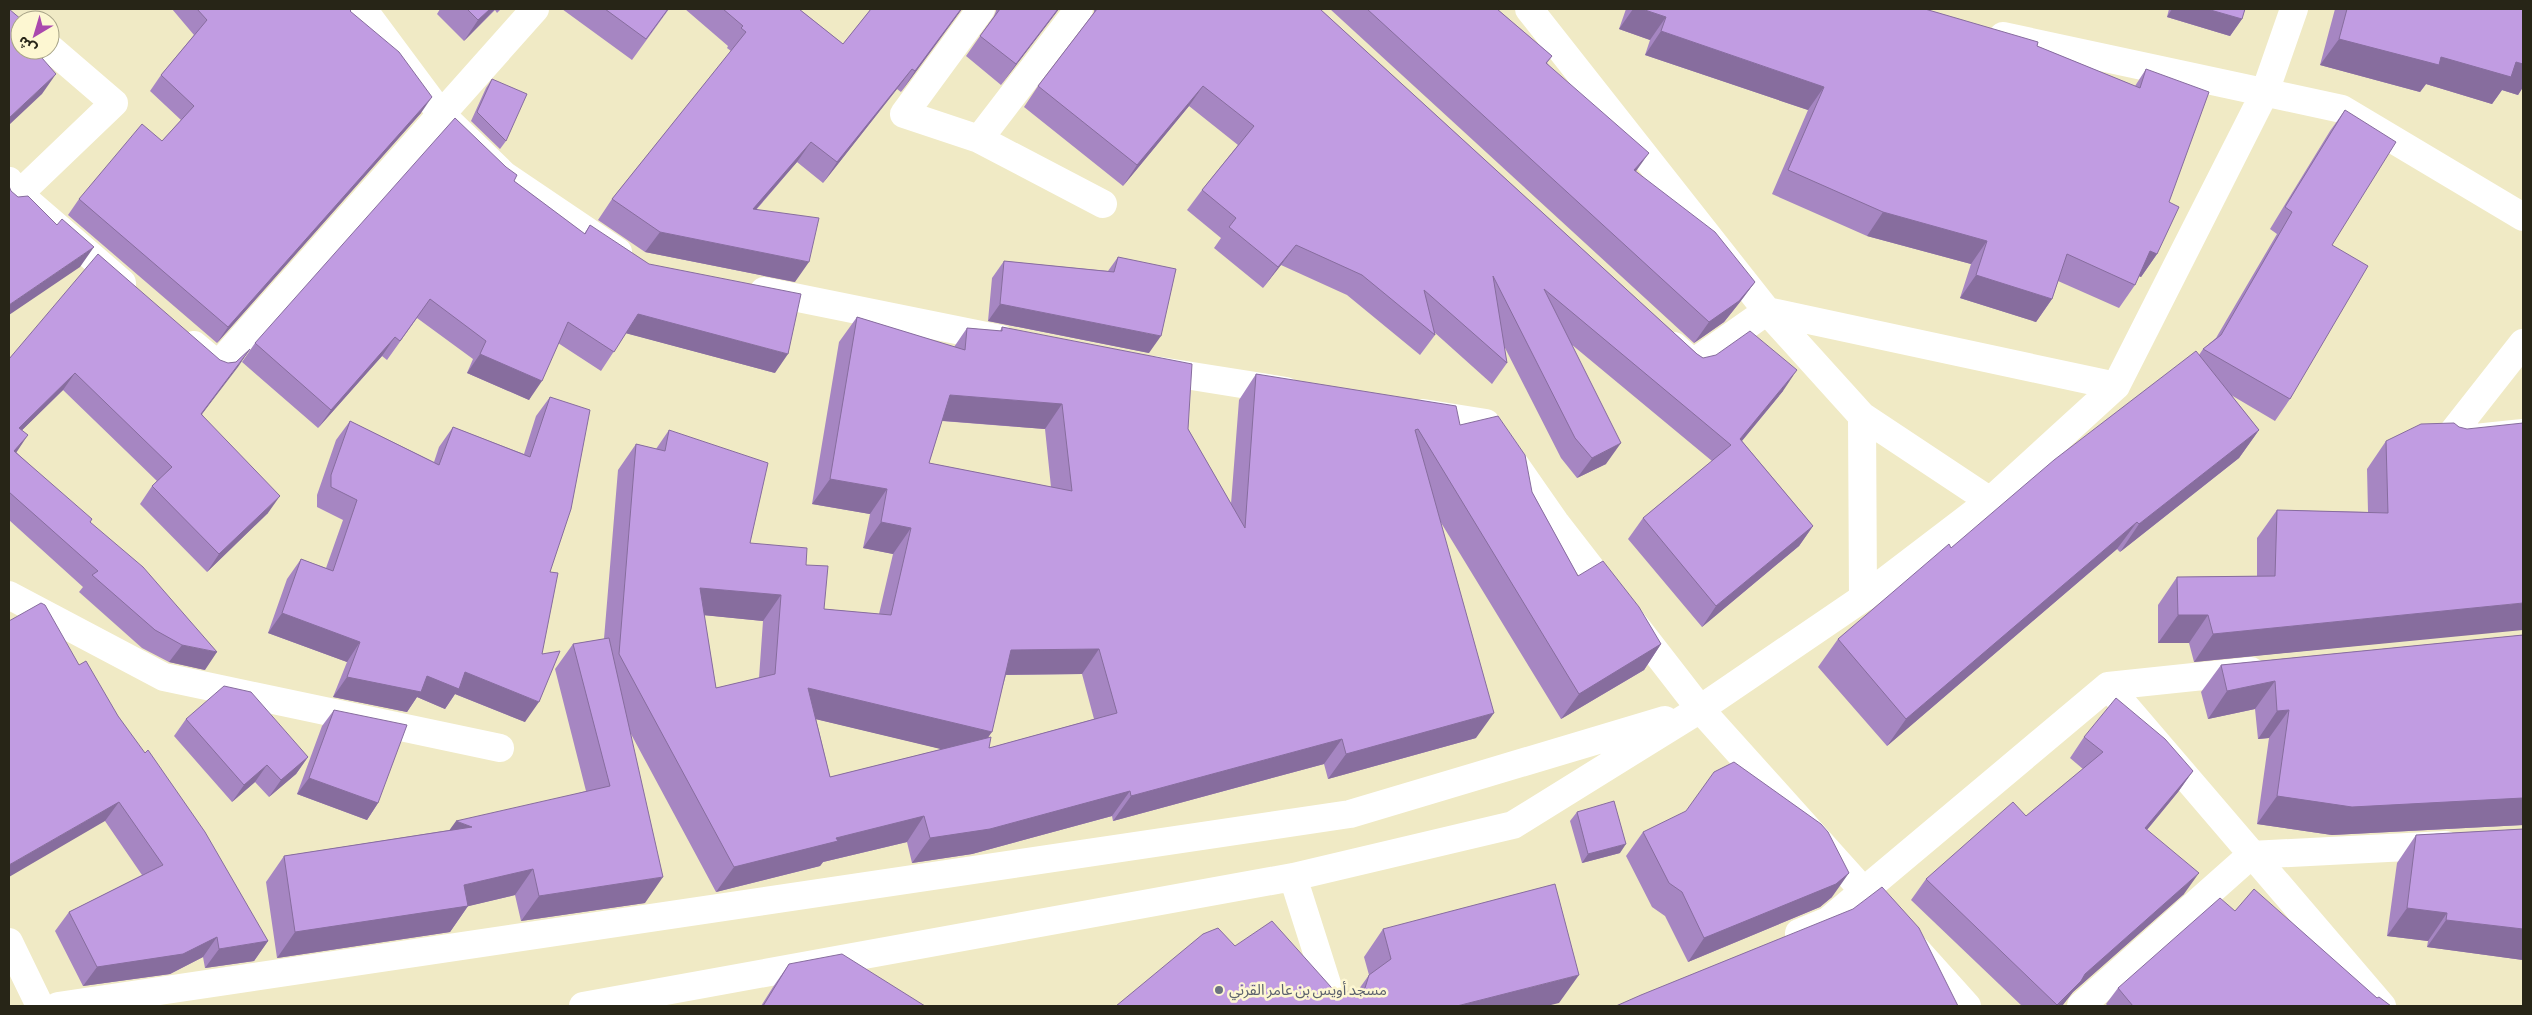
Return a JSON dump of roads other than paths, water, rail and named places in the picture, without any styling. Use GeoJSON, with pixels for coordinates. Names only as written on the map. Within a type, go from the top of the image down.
{"type":"FeatureCollection","features":[{"type":"Feature","properties":{"kind":"street"},"geometry":{"type":"LineString","coordinates":[[363,9],[441,114],[504,175],[640,267]]}},
{"type":"Feature","properties":{"kind":"street"},"geometry":{"type":"LineString","coordinates":[[174,327],[218,366],[535,9]]}},
{"type":"Feature","properties":{"kind":"street"},"geometry":{"type":"LineString","coordinates":[[981,9],[904,114],[979,139],[1102,204]]}},
{"type":"Feature","properties":{"kind":"street"},"geometry":{"type":"LineString","coordinates":[[979,139],[1080,9]]}},
{"type":"Feature","properties":{"kind":"street"},"geometry":{"type":"LineString","coordinates":[[1528,9],[1767,311],[1862,416],[1990,501]]}},
{"type":"Feature","properties":{"kind":"street"},"geometry":{"type":"LineString","coordinates":[[583,1006],[1293,877],[1512,825],[1700,709],[1863,598],[1990,501],[2116,386],[2265,92],[2294,9]]}},
{"type":"Feature","properties":{"kind":"street"},"geometry":{"type":"LineString","coordinates":[[1974,30],[2342,109],[2523,217]]}},
{"type":"Feature","properties":{"kind":"street"},"geometry":{"type":"LineString","coordinates":[[60,57],[114,103],[12,192],[144,302]]}},
{"type":"Feature","properties":{"kind":"street"},"geometry":{"type":"LineString","coordinates":[[744,287],[1023,343]]}},
{"type":"Feature","properties":{"kind":"street"},"geometry":{"type":"LineString","coordinates":[[1656,330],[1693,363],[1767,311],[2116,386]]}},
{"type":"Feature","properties":{"kind":"street"},"geometry":{"type":"LineString","coordinates":[[2523,343],[2446,441],[2523,433]]}},
{"type":"Feature","properties":{"kind":"street"},"geometry":{"type":"LineString","coordinates":[[1129,365],[1312,396]]}},
{"type":"Feature","properties":{"kind":"street"},"geometry":{"type":"LineString","coordinates":[[1399,409],[1486,423],[1554,522],[1700,709],[1967,1006]]}},
{"type":"Feature","properties":{"kind":"street"},"geometry":{"type":"LineString","coordinates":[[1862,416],[1863,598]]}},
{"type":"Feature","properties":{"kind":"street"},"geometry":{"type":"LineString","coordinates":[[9,595],[164,677],[500,748]]}},
{"type":"Feature","properties":{"kind":"street"},"geometry":{"type":"LineString","coordinates":[[1774,943],[1828,921],[2108,686],[2276,669]]}},
{"type":"Feature","properties":{"kind":"street"},"geometry":{"type":"LineString","coordinates":[[2108,686],[2382,1006]]}},
{"type":"Feature","properties":{"kind":"street"},"geometry":{"type":"LineString","coordinates":[[58,1006],[1350,814],[1700,709]]}},
{"type":"Feature","properties":{"kind":"street"},"geometry":{"type":"LineString","coordinates":[[2080,1006],[2251,855],[2475,843]]}},
{"type":"Feature","properties":{"kind":"street"},"geometry":{"type":"LineString","coordinates":[[1293,877],[1334,1006]]}},
{"type":"Feature","properties":{"kind":"street"},"geometry":{"type":"LineString","coordinates":[[9,942],[40,1006]]}},
{"type":"Feature","properties":{"kind":"place","name":"مسجد أويس بن عامر القرني"},"geometry":{"type":"Point","coordinates":[1219,990]}}]}
